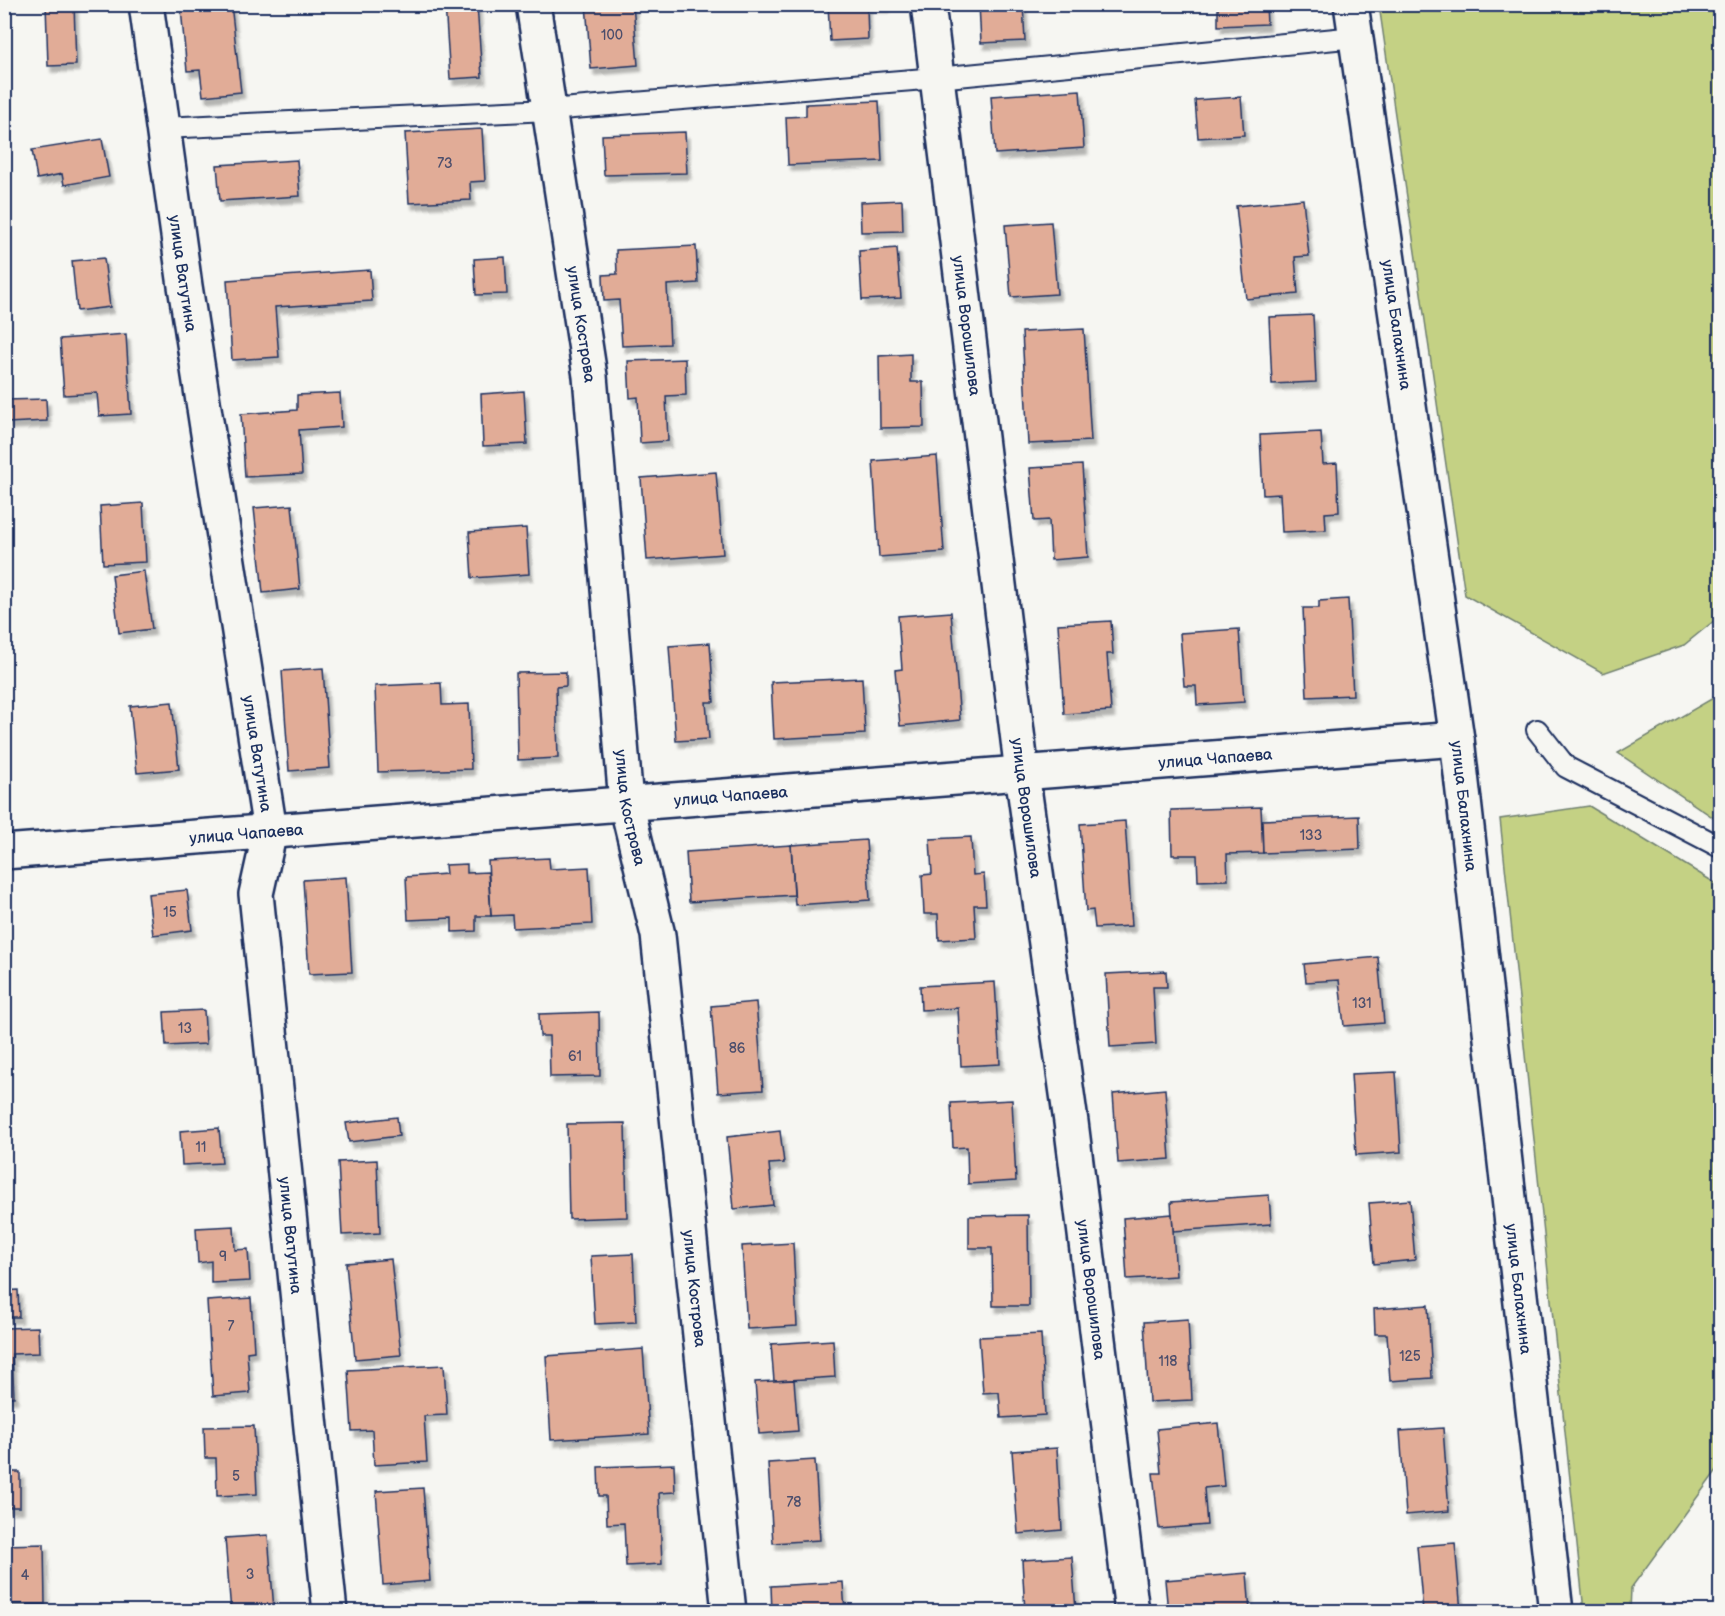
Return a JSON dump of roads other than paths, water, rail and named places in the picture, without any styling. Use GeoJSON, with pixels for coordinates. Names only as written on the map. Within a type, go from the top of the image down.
{"type":"FeatureCollection","features":[{"type":"Feature","properties":{"kind":"street","name":"улица Ватутина"},"geometry":{"type":"LineString","coordinates":[[146,4],[187,298],[270,831],[256,894],[330,1611]]}},
{"type":"Feature","properties":{"kind":"street","name":"улица Кострова"},"geometry":{"type":"LineString","coordinates":[[533,4],[590,376],[626,803],[658,935],[729,1611]]}},
{"type":"Feature","properties":{"kind":"street","name":"улица Ворошилова"},"geometry":{"type":"LineString","coordinates":[[928,4],[1022,773],[1069,1110],[1132,1611]]}},
{"type":"Feature","properties":{"kind":"street","name":"улица Балахнина"},"geometry":{"type":"LineString","coordinates":[[1351,4],[1457,739],[1556,1611]]}},
{"type":"Feature","properties":{"kind":"street","name":"улица Чапаева"},"geometry":{"type":"LineString","coordinates":[[4,852],[1457,739]]}},
{"type":"Feature","properties":{"kind":"lane"},"geometry":{"type":"LineString","coordinates":[[163,128],[549,110],[937,78],[1356,37]]}},
{"type":"Feature","properties":{"kind":"lane"},"geometry":{"type":"LineString","coordinates":[[1537,730],[1566,767],[1720,847]]}}]}
